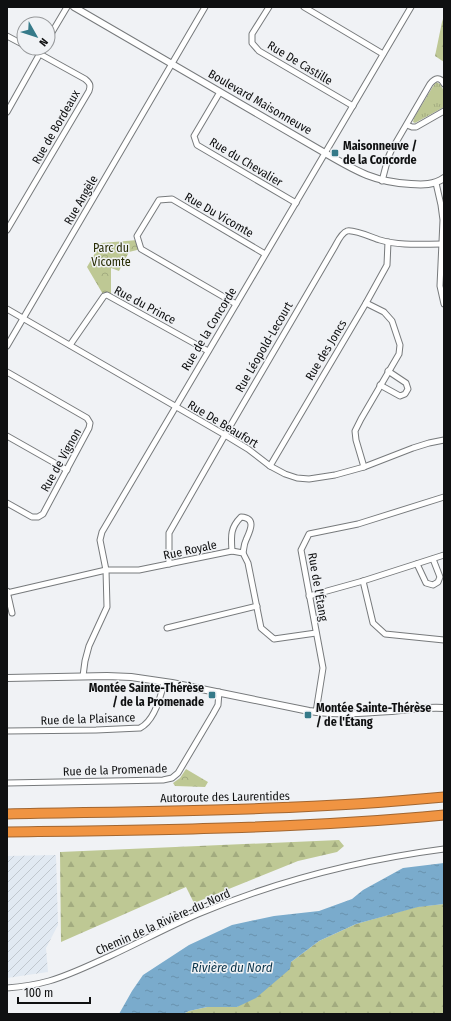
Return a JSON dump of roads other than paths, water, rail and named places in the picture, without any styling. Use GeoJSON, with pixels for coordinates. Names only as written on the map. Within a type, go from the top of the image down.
{"type":"FeatureCollection","features":[{"type":"Feature","properties":{"kind":"highway","name":"Autoroute des Laurentides"},"geometry":{"type":"LineString","coordinates":[[7,814],[302,807],[444,797]]}},
{"type":"Feature","properties":{"kind":"highway"},"geometry":{"type":"LineString","coordinates":[[7,832],[294,825],[389,820],[444,815]]}},
{"type":"Feature","properties":{"kind":"street"},"geometry":{"type":"LineString","coordinates":[[56,26],[67,7]]}},
{"type":"Feature","properties":{"kind":"street","name":"Boulevard Maisonneuve"},"geometry":{"type":"LineString","coordinates":[[74,7],[362,174],[382,181],[415,185],[436,183],[444,178]]}},
{"type":"Feature","properties":{"kind":"street","name":"Rue Angèle"},"geometry":{"type":"LineString","coordinates":[[7,346],[205,7]]}},
{"type":"Feature","properties":{"kind":"street","name":"Rue De Castille"},"geometry":{"type":"LineString","coordinates":[[269,7],[252,34],[252,43],[259,51],[353,106]]}},
{"type":"Feature","properties":{"kind":"street"},"geometry":{"type":"LineString","coordinates":[[304,7],[383,54]]}},
{"type":"Feature","properties":{"kind":"street","name":"Rue de la Concorde"},"geometry":{"type":"LineString","coordinates":[[84,676],[85,662],[89,646],[107,607],[106,570],[100,540],[102,532],[411,7]]}},
{"type":"Feature","properties":{"kind":"street"},"geometry":{"type":"LineString","coordinates":[[7,36],[16,41]]}},
{"type":"Feature","properties":{"kind":"street"},"geometry":{"type":"LineString","coordinates":[[7,112],[39,56]]}},
{"type":"Feature","properties":{"kind":"street","name":"Rue de Bordeaux"},"geometry":{"type":"LineString","coordinates":[[7,230],[89,91],[90,86],[85,79],[44,56]]}},
{"type":"Feature","properties":{"kind":"street"},"geometry":{"type":"LineString","coordinates":[[382,181],[390,154],[433,80],[436,78],[440,79],[444,84]]}},
{"type":"Feature","properties":{"kind":"street","name":"Rue du Chevalier"},"geometry":{"type":"LineString","coordinates":[[220,92],[194,136],[197,144],[296,203]]}},
{"type":"Feature","properties":{"kind":"street"},"geometry":{"type":"LineString","coordinates":[[407,125],[416,127],[444,111]]}},
{"type":"Feature","properties":{"kind":"street"},"geometry":{"type":"LineString","coordinates":[[436,183],[442,213],[440,286],[444,304]]}},
{"type":"Feature","properties":{"kind":"street","name":"Rue Du Vicomte"},"geometry":{"type":"LineString","coordinates":[[236,304],[141,249],[137,236],[158,200],[172,199],[265,254]]}},
{"type":"Feature","properties":{"kind":"street","name":"Rue Léopold-Lecourt"},"geometry":{"type":"LineString","coordinates":[[169,564],[169,533],[342,236],[347,231],[353,231],[388,242],[401,244],[442,244]]}},
{"type":"Feature","properties":{"kind":"street","name":"Rue des Joncs"},"geometry":{"type":"LineString","coordinates":[[270,466],[387,265],[388,242]]}},
{"type":"Feature","properties":{"kind":"street","name":"Rue du Prince"},"geometry":{"type":"LineString","coordinates":[[70,345],[104,296],[108,295],[208,351]]}},
{"type":"Feature","properties":{"kind":"street"},"geometry":{"type":"LineString","coordinates":[[364,467],[356,440],[355,431],[360,419],[398,354],[400,345],[392,321],[384,312],[366,303]]}},
{"type":"Feature","properties":{"kind":"street","name":"Rue De Beaufort"},"geometry":{"type":"LineString","coordinates":[[7,309],[225,435],[248,449],[270,466],[285,474],[297,478],[308,480],[335,475],[364,467],[413,448],[444,440]]}},
{"type":"Feature","properties":{"kind":"street","name":"Rue de Vignon"},"geometry":{"type":"LineString","coordinates":[[7,372],[86,418],[90,423],[89,428],[67,470],[42,514],[38,517],[32,517],[7,503]]}},
{"type":"Feature","properties":{"kind":"street"},"geometry":{"type":"LineString","coordinates":[[380,385],[400,396],[407,392],[408,390],[406,383],[388,372]]}},
{"type":"Feature","properties":{"kind":"street"},"geometry":{"type":"LineString","coordinates":[[7,436],[67,470]]}},
{"type":"Feature","properties":{"kind":"street","name":"Rue de l'Étang"},"geometry":{"type":"LineString","coordinates":[[316,712],[323,668],[301,550],[309,534],[358,524],[444,497]]}},
{"type":"Feature","properties":{"kind":"street"},"geometry":{"type":"LineString","coordinates":[[232,551],[230,535],[236,522],[241,517],[246,518],[250,520],[251,526],[242,552],[248,563],[261,628],[274,639],[316,633]]}},
{"type":"Feature","properties":{"kind":"street","name":"Rue Royale"},"geometry":{"type":"LineString","coordinates":[[7,592],[106,570],[139,570],[232,551],[242,552]]}},
{"type":"Feature","properties":{"kind":"street"},"geometry":{"type":"LineString","coordinates":[[309,596],[363,581],[444,555]]}},
{"type":"Feature","properties":{"kind":"street"},"geometry":{"type":"LineString","coordinates":[[417,564],[426,583],[433,585],[438,582],[440,577],[433,558]]}},
{"type":"Feature","properties":{"kind":"street"},"geometry":{"type":"LineString","coordinates":[[363,581],[374,623],[385,634],[444,640]]}},
{"type":"Feature","properties":{"kind":"street"},"geometry":{"type":"LineString","coordinates":[[7,592],[12,613]]}},
{"type":"Feature","properties":{"kind":"street"},"geometry":{"type":"LineString","coordinates":[[167,628],[257,606]]}},
{"type":"Feature","properties":{"kind":"street"},"geometry":{"type":"LineString","coordinates":[[7,678],[84,676],[131,677],[219,692],[316,712],[336,714],[429,707],[444,708]]}},
{"type":"Feature","properties":{"kind":"street","name":"Rue de la Plaisance"},"geometry":{"type":"LineString","coordinates":[[7,731],[140,728],[154,712],[160,698],[164,682]]}},
{"type":"Feature","properties":{"kind":"street","name":"Rue de la Promenade"},"geometry":{"type":"LineString","coordinates":[[7,784],[163,780],[172,778],[178,773],[218,705],[219,692]]}},
{"type":"Feature","properties":{"kind":"street","name":"Chemin de la Rivière-du-Nord"},"geometry":{"type":"LineString","coordinates":[[7,988],[44,983],[67,976],[197,915],[278,885],[353,864],[444,849]]}},
{"type":"Feature","properties":{"kind":"water","name":"Rivière du Nord"},"geometry":{"type":"Polygon","coordinates":[[[444,863],[444,904],[418,907],[356,924],[319,941],[291,962],[290,969],[256,998],[237,1007],[207,1007],[183,1014],[119,1014],[143,975],[189,945],[232,925],[274,916],[319,911],[352,899],[363,890],[403,868],[444,863]]]}},
{"type":"Feature","properties":{"kind":"place","name":"Maisonneuve / de la Concorde"},"geometry":{"type":"Point","coordinates":[335,153]}},
{"type":"Feature","properties":{"kind":"place","name":"Montée Sainte-Thérèse / de la Promenade"},"geometry":{"type":"Point","coordinates":[212,695]}},
{"type":"Feature","properties":{"kind":"place","name":"Montée Sainte-Thérèse / de l'Étang"},"geometry":{"type":"Point","coordinates":[308,715]}},
{"type":"Feature","properties":{"kind":"park label","name":"Parc du Vicomte"},"geometry":{"type":"Point","coordinates":[111,255]}}]}
